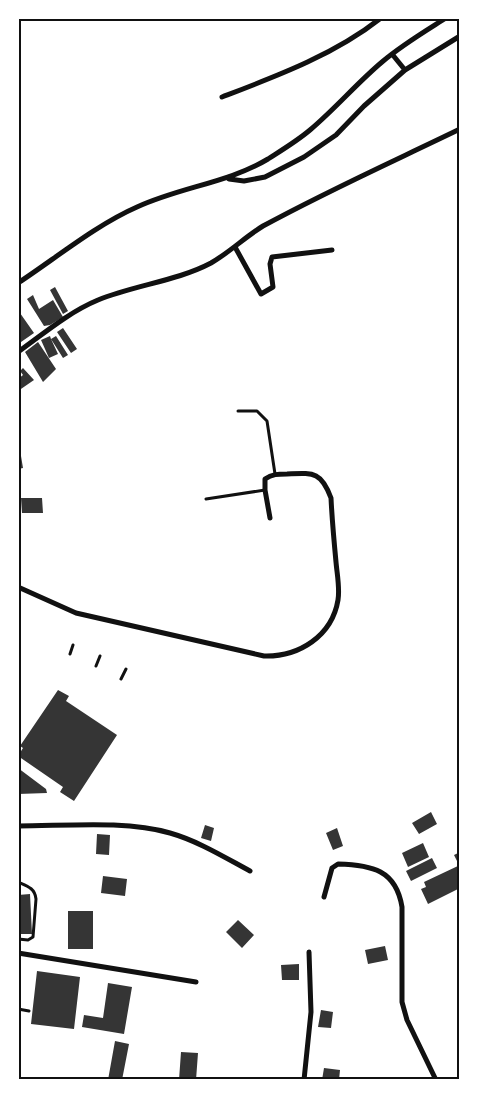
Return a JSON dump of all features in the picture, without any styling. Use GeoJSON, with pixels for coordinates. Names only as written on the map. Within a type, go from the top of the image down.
{"type":"FeatureCollection","features":[{"type":"Feature","properties":{"kind":"street"},"geometry":{"type":"LineString","coordinates":[[222,97],[312,60],[353,38],[381,18]]}},
{"type":"Feature","properties":{"kind":"street"},"geometry":{"type":"LineString","coordinates":[[18,283],[136,207],[200,184],[227,178],[268,159],[308,132],[392,54],[446,18]]}},
{"type":"Feature","properties":{"kind":"street"},"geometry":{"type":"LineString","coordinates":[[227,178],[244,181],[265,177],[304,157],[336,135],[364,106],[405,70],[460,36]]}},
{"type":"Feature","properties":{"kind":"street"},"geometry":{"type":"LineString","coordinates":[[392,54],[405,70]]}},
{"type":"Feature","properties":{"kind":"street"},"geometry":{"type":"LineString","coordinates":[[18,352],[73,313],[96,301],[187,273],[210,263],[249,235],[294,210],[460,129]]}},
{"type":"Feature","properties":{"kind":"street"},"geometry":{"type":"LineString","coordinates":[[235,247],[261,294],[273,287],[270,264],[272,257],[332,250]]}},
{"type":"Feature","properties":{"kind":"street"},"geometry":{"type":"LineString","coordinates":[[18,587],[76,613],[264,656],[287,654],[309,644],[323,633],[331,619],[338,598],[331,498],[325,482],[313,473],[275,474],[265,478],[270,518]]}},
{"type":"Feature","properties":{"kind":"street"},"geometry":{"type":"LineString","coordinates":[[18,826],[132,826],[154,829],[193,841],[250,870]]}},
{"type":"Feature","properties":{"kind":"street"},"geometry":{"type":"LineString","coordinates":[[324,897],[332,868],[338,864],[372,869],[389,876],[394,883],[399,892],[402,907],[402,1002],[407,1020],[436,1080]]}},
{"type":"Feature","properties":{"kind":"street"},"geometry":{"type":"LineString","coordinates":[[304,1080],[311,1012],[309,952]]}},
{"type":"Feature","properties":{"kind":"street"},"geometry":{"type":"LineString","coordinates":[[18,953],[196,982]]}},
{"type":"Feature","properties":{"kind":"lane"},"geometry":{"type":"LineString","coordinates":[[238,411],[257,411],[267,421],[275,474]]}},
{"type":"Feature","properties":{"kind":"lane"},"geometry":{"type":"LineString","coordinates":[[206,499],[265,490]]}},
{"type":"Feature","properties":{"kind":"lane"},"geometry":{"type":"LineString","coordinates":[[70,654],[73,645]]}},
{"type":"Feature","properties":{"kind":"lane"},"geometry":{"type":"LineString","coordinates":[[96,666],[100,656]]}},
{"type":"Feature","properties":{"kind":"lane"},"geometry":{"type":"LineString","coordinates":[[121,679],[126,669]]}},
{"type":"Feature","properties":{"kind":"lane"},"geometry":{"type":"LineString","coordinates":[[18,882],[31,888],[36,899],[33,938],[18,939]]}},
{"type":"Feature","properties":{"kind":"lane"},"geometry":{"type":"LineString","coordinates":[[18,1009],[29,1011]]}},
{"type":"Feature","properties":{"kind":"building"},"geometry":{"type":"Polygon","coordinates":[[[55,287],[68,311],[63,314],[50,290],[55,287]]]}},
{"type":"Feature","properties":{"kind":"building"},"geometry":{"type":"Polygon","coordinates":[[[33,295],[39,309],[53,300],[63,317],[44,326],[27,299],[33,295]]]}},
{"type":"Feature","properties":{"kind":"building"},"geometry":{"type":"Polygon","coordinates":[[[20,313],[34,333],[21,342],[18,337],[18,315],[20,313]]]}},
{"type":"Feature","properties":{"kind":"building"},"geometry":{"type":"Polygon","coordinates":[[[63,328],[77,349],[71,353],[57,332],[63,328]]]}},
{"type":"Feature","properties":{"kind":"building"},"geometry":{"type":"Polygon","coordinates":[[[50,336],[58,354],[49,358],[41,340],[50,336]]]}},
{"type":"Feature","properties":{"kind":"building"},"geometry":{"type":"Polygon","coordinates":[[[56,336],[68,355],[63,358],[51,339],[56,336]]]}},
{"type":"Feature","properties":{"kind":"building"},"geometry":{"type":"Polygon","coordinates":[[[38,342],[56,369],[43,382],[25,352],[38,342]]]}},
{"type":"Feature","properties":{"kind":"building"},"geometry":{"type":"Polygon","coordinates":[[[23,368],[34,380],[18,391],[18,379],[23,375],[20,371],[23,368]]]}},
{"type":"Feature","properties":{"kind":"building"},"geometry":{"type":"Polygon","coordinates":[[[21,456],[23,468],[18,469],[18,457],[21,456]]]}},
{"type":"Feature","properties":{"kind":"building"},"geometry":{"type":"Polygon","coordinates":[[[21,498],[42,498],[43,513],[22,513],[21,498]]]}},
{"type":"Feature","properties":{"kind":"building"},"geometry":{"type":"Polygon","coordinates":[[[58,690],[69,696],[66,701],[117,735],[74,801],[60,792],[63,787],[18,756],[23,748],[20,746],[58,690]]]}},
{"type":"Feature","properties":{"kind":"building"},"geometry":{"type":"Polygon","coordinates":[[[18,768],[46,789],[47,793],[18,794],[18,768]]]}},
{"type":"Feature","properties":{"kind":"building"},"geometry":{"type":"Polygon","coordinates":[[[431,812],[437,824],[419,834],[412,823],[431,812]]]}},
{"type":"Feature","properties":{"kind":"building"},"geometry":{"type":"Polygon","coordinates":[[[205,825],[214,828],[211,841],[201,838],[205,825]]]}},
{"type":"Feature","properties":{"kind":"building"},"geometry":{"type":"Polygon","coordinates":[[[337,828],[343,846],[333,850],[326,833],[337,828]]]}},
{"type":"Feature","properties":{"kind":"building"},"geometry":{"type":"Polygon","coordinates":[[[97,834],[110,835],[109,855],[96,854],[97,834]]]}},
{"type":"Feature","properties":{"kind":"building"},"geometry":{"type":"Polygon","coordinates":[[[423,843],[429,857],[408,867],[402,853],[423,843]]]}},
{"type":"Feature","properties":{"kind":"building"},"geometry":{"type":"Polygon","coordinates":[[[460,852],[460,863],[458,863],[454,855],[460,852]]]}},
{"type":"Feature","properties":{"kind":"building"},"geometry":{"type":"Polygon","coordinates":[[[432,858],[437,868],[411,881],[406,871],[432,858]]]}},
{"type":"Feature","properties":{"kind":"building"},"geometry":{"type":"Polygon","coordinates":[[[460,865],[460,888],[428,904],[421,889],[426,887],[424,882],[460,865]]]}},
{"type":"Feature","properties":{"kind":"building"},"geometry":{"type":"Polygon","coordinates":[[[103,876],[127,879],[125,896],[101,893],[103,876]]]}},
{"type":"Feature","properties":{"kind":"building"},"geometry":{"type":"Polygon","coordinates":[[[30,894],[32,934],[18,934],[18,895],[30,894]]]}},
{"type":"Feature","properties":{"kind":"building"},"geometry":{"type":"Polygon","coordinates":[[[68,911],[93,911],[93,949],[68,949],[68,911]]]}},
{"type":"Feature","properties":{"kind":"building"},"geometry":{"type":"Polygon","coordinates":[[[238,920],[254,935],[242,948],[226,932],[238,920]]]}},
{"type":"Feature","properties":{"kind":"building"},"geometry":{"type":"Polygon","coordinates":[[[385,946],[388,960],[368,964],[365,950],[385,946]]]}},
{"type":"Feature","properties":{"kind":"building"},"geometry":{"type":"Polygon","coordinates":[[[299,964],[299,980],[282,980],[281,965],[299,964]]]}},
{"type":"Feature","properties":{"kind":"building"},"geometry":{"type":"Polygon","coordinates":[[[37,971],[80,977],[74,1029],[31,1024],[37,971]]]}},
{"type":"Feature","properties":{"kind":"building"},"geometry":{"type":"Polygon","coordinates":[[[108,983],[132,987],[124,1034],[82,1027],[84,1015],[103,1018],[108,983]]]}},
{"type":"Feature","properties":{"kind":"building"},"geometry":{"type":"Polygon","coordinates":[[[321,1010],[333,1012],[331,1028],[318,1027],[321,1010]]]}},
{"type":"Feature","properties":{"kind":"building"},"geometry":{"type":"Polygon","coordinates":[[[115,1041],[129,1044],[122,1080],[108,1080],[115,1041]]]}},
{"type":"Feature","properties":{"kind":"building"},"geometry":{"type":"Polygon","coordinates":[[[181,1052],[198,1053],[196,1080],[179,1080],[181,1052]]]}},
{"type":"Feature","properties":{"kind":"building"},"geometry":{"type":"Polygon","coordinates":[[[324,1068],[340,1070],[339,1080],[322,1080],[324,1068]]]}}]}
